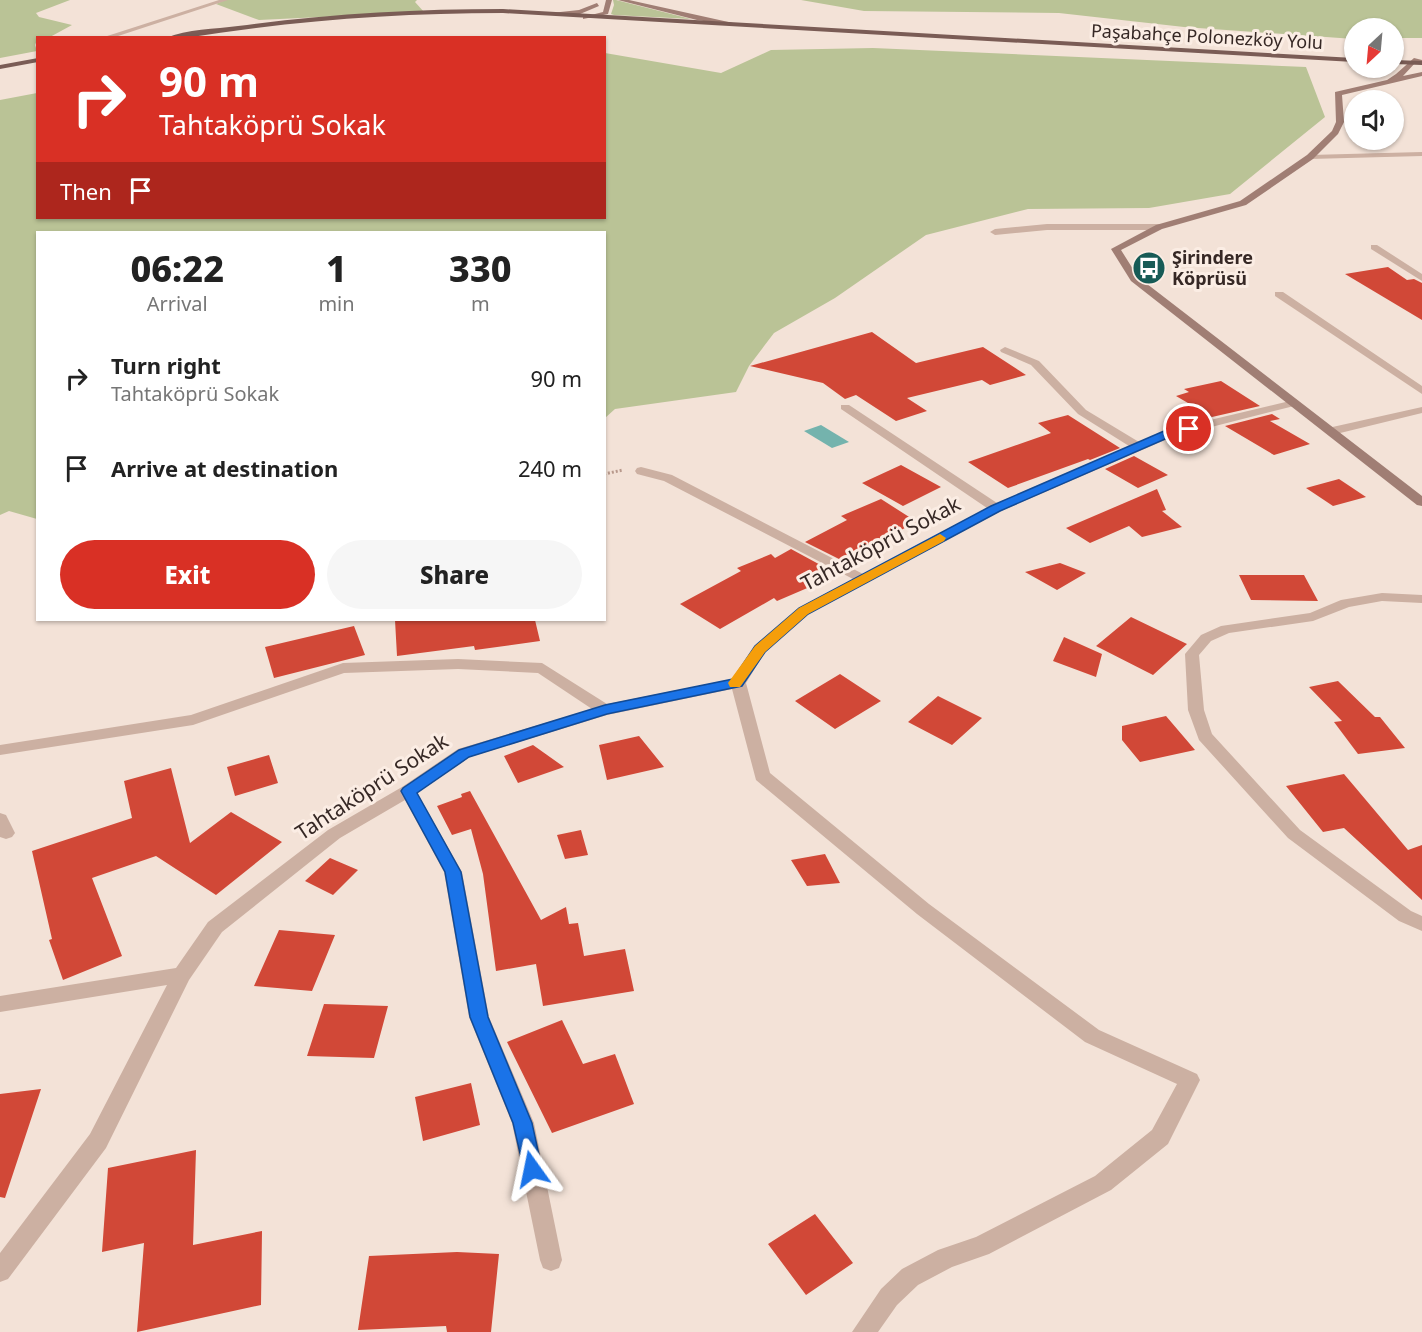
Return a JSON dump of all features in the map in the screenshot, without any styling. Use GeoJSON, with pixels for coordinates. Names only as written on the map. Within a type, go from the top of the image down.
{"type":"FeatureCollection","features":[{"type":"Feature","properties":{"kind":"main road","name":"Paşabahçe Polonezköy Yolu"},"geometry":{"type":"LineString","coordinates":[[211,34],[282,21],[355,15],[430,11],[525,12],[1327,59]]}},
{"type":"Feature","properties":{"kind":"main road","name":"Paşabahçe Polonezköy Yolu"},"geometry":{"type":"LineString","coordinates":[[190,36],[389,16],[477,15],[840,32]]}},
{"type":"Feature","properties":{"kind":"main road","name":"Paşabahçe Polonezköy Yolu"},"geometry":{"type":"LineString","coordinates":[[1057,44],[1344,59]]}},
{"type":"Feature","properties":{"kind":"main road"},"geometry":{"type":"LineString","coordinates":[[0,67],[36,60]]}},
{"type":"Feature","properties":{"kind":"street"},"geometry":{"type":"LineString","coordinates":[[110,36],[225,0]]}},
{"type":"Feature","properties":{"kind":"street"},"geometry":{"type":"LineString","coordinates":[[567,18],[606,13],[609,0]]}},
{"type":"Feature","properties":{"kind":"street"},"geometry":{"type":"LineString","coordinates":[[621,0],[706,20],[769,28]]}},
{"type":"Feature","properties":{"kind":"street"},"geometry":{"type":"LineString","coordinates":[[594,16],[597,3]]}},
{"type":"Feature","properties":{"kind":"street"},"geometry":{"type":"LineString","coordinates":[[525,12],[573,13],[586,11],[597,3]]}},
{"type":"Feature","properties":{"kind":"street"},"geometry":{"type":"LineString","coordinates":[[594,16],[604,20]]}},
{"type":"Feature","properties":{"kind":"street"},"geometry":{"type":"LineString","coordinates":[[1327,59],[1344,60]]}},
{"type":"Feature","properties":{"kind":"street"},"geometry":{"type":"LineString","coordinates":[[1404,71],[1418,61]]}},
{"type":"Feature","properties":{"kind":"street"},"geometry":{"type":"LineString","coordinates":[[1422,74],[1338,94],[1340,122],[1335,132],[1310,157],[1243,203],[1159,227],[1116,249],[1134,279],[1422,502]]}},
{"type":"Feature","properties":{"kind":"street"},"geometry":{"type":"LineString","coordinates":[[1385,84],[1394,78]]}},
{"type":"Feature","properties":{"kind":"street"},"geometry":{"type":"LineString","coordinates":[[1310,157],[1422,154]]}},
{"type":"Feature","properties":{"kind":"street"},"geometry":{"type":"LineString","coordinates":[[995,232],[1047,227],[1159,227]]}},
{"type":"Feature","properties":{"kind":"street"},"geometry":{"type":"LineString","coordinates":[[1374,247],[1422,278]]}},
{"type":"Feature","properties":{"kind":"street"},"geometry":{"type":"LineString","coordinates":[[1279,294],[1422,391]]}},
{"type":"Feature","properties":{"kind":"street"},"geometry":{"type":"LineString","coordinates":[[1005,350],[1035,363],[1082,412],[1138,447]]}},
{"type":"Feature","properties":{"kind":"street","name":"Tahtaköprü Sokak"},"geometry":{"type":"LineString","coordinates":[[0,1270],[98,1141],[182,975],[215,927],[334,834],[408,791],[464,753],[605,710],[738,683],[760,649],[804,611],[996,508],[1168,434],[1294,403]]}},
{"type":"Feature","properties":{"kind":"street"},"geometry":{"type":"LineString","coordinates":[[845,407],[996,508]]}},
{"type":"Feature","properties":{"kind":"street"},"geometry":{"type":"LineString","coordinates":[[1332,431],[1422,410]]}},
{"type":"Feature","properties":{"kind":"street"},"geometry":{"type":"LineString","coordinates":[[641,471],[668,478],[863,579]]}},
{"type":"Feature","properties":{"kind":"street"},"geometry":{"type":"LineString","coordinates":[[1422,599],[1382,597],[1346,603],[1313,617],[1226,629],[1206,638],[1192,654],[1196,710],[1205,736],[1232,768],[1294,834],[1405,916],[1422,924]]}},
{"type":"Feature","properties":{"kind":"street"},"geometry":{"type":"LineString","coordinates":[[0,750],[193,720],[343,668],[458,664],[542,668],[605,710]]}},
{"type":"Feature","properties":{"kind":"street"},"geometry":{"type":"LineString","coordinates":[[738,683],[762,776],[923,909],[1092,1036],[1190,1080],[1160,1137],[1103,1183],[981,1246],[946,1258],[910,1277],[889,1297],[864,1332]]}},
{"type":"Feature","properties":{"kind":"street"},"geometry":{"type":"LineString","coordinates":[[408,791],[453,872],[479,1017],[523,1123],[551,1260]]}},
{"type":"Feature","properties":{"kind":"street"},"geometry":{"type":"LineString","coordinates":[[0,1004],[182,975]]}},
{"type":"Feature","properties":{"kind":"green space"},"geometry":{"type":"Polygon","coordinates":[[[0,0],[70,0],[36,13],[39,17],[72,25],[52,36],[36,36],[36,51],[0,58],[0,0]]]}},
{"type":"Feature","properties":{"kind":"green space"},"geometry":{"type":"Polygon","coordinates":[[[225,0],[417,0],[415,2],[424,12],[259,20],[216,4],[225,0]]]}},
{"type":"Feature","properties":{"kind":"green space"},"geometry":{"type":"Polygon","coordinates":[[[613,0],[691,19],[614,15],[611,14],[613,0]]]}},
{"type":"Feature","properties":{"kind":"green space"},"geometry":{"type":"Polygon","coordinates":[[[801,0],[1422,0],[1422,38],[1404,38],[1404,18],[1344,18],[1344,38],[1184,27],[1059,13],[864,11],[801,0]]]}},
{"type":"Feature","properties":{"kind":"green space"},"geometry":{"type":"Polygon","coordinates":[[[873,48],[1306,67],[1325,117],[1230,194],[1149,208],[1028,209],[926,235],[835,298],[774,333],[749,366],[736,392],[615,409],[606,417],[606,231],[36,231],[36,519],[9,511],[0,515],[0,100],[36,93],[36,219],[606,219],[606,53],[721,73],[771,50],[873,48]]]}},
{"type":"Feature","properties":{"kind":"water"},"geometry":{"type":"Polygon","coordinates":[[[821,425],[849,442],[832,448],[804,431],[821,425]]]}},
{"type":"Feature","properties":{"kind":"building"},"geometry":{"type":"Polygon","coordinates":[[[1388,267],[1407,280],[1414,279],[1422,283],[1422,320],[1345,274],[1388,267]]]}},
{"type":"Feature","properties":{"kind":"building"},"geometry":{"type":"Polygon","coordinates":[[[872,332],[916,363],[983,347],[1026,375],[990,385],[982,380],[907,398],[927,411],[896,421],[856,395],[845,399],[823,383],[750,366],[872,332]]]}},
{"type":"Feature","properties":{"kind":"building"},"geometry":{"type":"Polygon","coordinates":[[[1221,381],[1260,406],[1212,417],[1176,396],[1189,392],[1184,389],[1221,381]]]}},
{"type":"Feature","properties":{"kind":"building"},"geometry":{"type":"Polygon","coordinates":[[[1272,414],[1280,419],[1270,421],[1310,444],[1274,455],[1225,426],[1272,414]]]}},
{"type":"Feature","properties":{"kind":"building"},"geometry":{"type":"Polygon","coordinates":[[[1068,415],[1120,448],[1008,488],[968,462],[1051,433],[1038,423],[1068,415]]]}},
{"type":"Feature","properties":{"kind":"building"},"geometry":{"type":"Polygon","coordinates":[[[1134,456],[1168,475],[1138,488],[1105,469],[1134,456]]]}},
{"type":"Feature","properties":{"kind":"building"},"geometry":{"type":"Polygon","coordinates":[[[901,465],[941,487],[903,506],[862,483],[901,465]]]}},
{"type":"Feature","properties":{"kind":"building"},"geometry":{"type":"Polygon","coordinates":[[[1339,479],[1366,497],[1333,506],[1306,488],[1339,479]]]}},
{"type":"Feature","properties":{"kind":"building"},"geometry":{"type":"Polygon","coordinates":[[[1157,489],[1166,510],[1162,511],[1182,527],[1142,537],[1129,526],[1090,543],[1066,528],[1157,489]]]}},
{"type":"Feature","properties":{"kind":"building"},"geometry":{"type":"Polygon","coordinates":[[[881,499],[917,522],[841,560],[805,542],[847,520],[841,516],[881,499]]]}},
{"type":"Feature","properties":{"kind":"building"},"geometry":{"type":"Polygon","coordinates":[[[791,549],[826,568],[804,580],[812,586],[777,601],[774,598],[720,629],[680,604],[741,571],[737,568],[771,554],[775,558],[791,549]]]}},
{"type":"Feature","properties":{"kind":"building"},"geometry":{"type":"Polygon","coordinates":[[[1060,563],[1086,573],[1057,590],[1025,572],[1060,563]]]}},
{"type":"Feature","properties":{"kind":"building"},"geometry":{"type":"Polygon","coordinates":[[[1239,575],[1304,575],[1318,601],[1251,600],[1239,575]]]}},
{"type":"Feature","properties":{"kind":"building"},"geometry":{"type":"Polygon","coordinates":[[[1131,617],[1187,644],[1153,675],[1096,646],[1131,617]]]}},
{"type":"Feature","properties":{"kind":"building"},"geometry":{"type":"Polygon","coordinates":[[[395,621],[535,621],[540,641],[475,650],[474,646],[397,656],[395,621]]]}},
{"type":"Feature","properties":{"kind":"building"},"geometry":{"type":"Polygon","coordinates":[[[354,626],[365,655],[274,678],[265,647],[354,626]]]}},
{"type":"Feature","properties":{"kind":"building"},"geometry":{"type":"Polygon","coordinates":[[[1064,637],[1102,654],[1096,677],[1053,661],[1064,637]]]}},
{"type":"Feature","properties":{"kind":"building"},"geometry":{"type":"Polygon","coordinates":[[[840,674],[881,701],[835,729],[795,701],[840,674]]]}},
{"type":"Feature","properties":{"kind":"building"},"geometry":{"type":"Polygon","coordinates":[[[1338,681],[1375,717],[1380,717],[1405,748],[1358,754],[1334,722],[1342,721],[1309,687],[1338,681]]]}},
{"type":"Feature","properties":{"kind":"building"},"geometry":{"type":"Polygon","coordinates":[[[938,696],[982,718],[952,745],[908,722],[938,696]]]}},
{"type":"Feature","properties":{"kind":"building"},"geometry":{"type":"Polygon","coordinates":[[[1166,716],[1195,750],[1140,762],[1122,740],[1122,726],[1166,716]]]}},
{"type":"Feature","properties":{"kind":"building"},"geometry":{"type":"Polygon","coordinates":[[[639,736],[664,767],[607,780],[599,745],[639,736]]]}},
{"type":"Feature","properties":{"kind":"building"},"geometry":{"type":"Polygon","coordinates":[[[533,745],[564,767],[518,783],[504,756],[533,745]]]}},
{"type":"Feature","properties":{"kind":"building"},"geometry":{"type":"Polygon","coordinates":[[[269,755],[278,783],[235,796],[227,767],[269,755]]]}},
{"type":"Feature","properties":{"kind":"building"},"geometry":{"type":"Polygon","coordinates":[[[171,768],[190,843],[231,812],[282,842],[216,895],[156,856],[92,878],[122,956],[63,980],[49,940],[52,939],[32,851],[132,818],[124,781],[171,768]]]}},
{"type":"Feature","properties":{"kind":"building"},"geometry":{"type":"Polygon","coordinates":[[[1344,774],[1408,850],[1422,845],[1422,900],[1344,828],[1323,832],[1286,786],[1344,774]]]}},
{"type":"Feature","properties":{"kind":"building"},"geometry":{"type":"Polygon","coordinates":[[[470,791],[541,920],[566,907],[569,924],[578,923],[584,956],[625,949],[634,991],[543,1006],[536,964],[496,971],[483,874],[471,829],[452,835],[437,806],[462,797],[461,794],[470,791]]]}},
{"type":"Feature","properties":{"kind":"building"},"geometry":{"type":"Polygon","coordinates":[[[581,830],[588,855],[565,859],[557,835],[581,830]]]}},
{"type":"Feature","properties":{"kind":"building"},"geometry":{"type":"Polygon","coordinates":[[[825,854],[840,883],[807,886],[791,860],[825,854]]]}},
{"type":"Feature","properties":{"kind":"building"},"geometry":{"type":"Polygon","coordinates":[[[330,858],[358,870],[333,895],[305,881],[330,858]]]}},
{"type":"Feature","properties":{"kind":"building"},"geometry":{"type":"Polygon","coordinates":[[[279,930],[335,935],[312,991],[254,986],[279,930]]]}},
{"type":"Feature","properties":{"kind":"building"},"geometry":{"type":"Polygon","coordinates":[[[324,1004],[388,1006],[374,1058],[307,1056],[324,1004]]]}},
{"type":"Feature","properties":{"kind":"building"},"geometry":{"type":"Polygon","coordinates":[[[562,1020],[583,1064],[615,1054],[634,1104],[552,1133],[507,1042],[562,1020]]]}},
{"type":"Feature","properties":{"kind":"building"},"geometry":{"type":"Polygon","coordinates":[[[471,1083],[480,1125],[423,1141],[415,1097],[471,1083]]]}},
{"type":"Feature","properties":{"kind":"building"},"geometry":{"type":"Polygon","coordinates":[[[41,1089],[5,1198],[0,1197],[0,1094],[41,1089]]]}},
{"type":"Feature","properties":{"kind":"building"},"geometry":{"type":"Polygon","coordinates":[[[196,1150],[193,1245],[262,1231],[261,1305],[137,1332],[144,1243],[102,1252],[108,1168],[196,1150]]]}},
{"type":"Feature","properties":{"kind":"building"},"geometry":{"type":"Polygon","coordinates":[[[815,1214],[853,1263],[806,1295],[768,1244],[815,1214]]]}},
{"type":"Feature","properties":{"kind":"building"},"geometry":{"type":"Polygon","coordinates":[[[457,1252],[499,1254],[491,1332],[447,1332],[446,1326],[358,1330],[369,1256],[457,1252]]]}},
{"type":"Feature","properties":{"kind":"slow traffic"},"geometry":{"type":"LineString","coordinates":[[735,683],[738,683],[760,649],[804,611],[940,538]]}},
{"type":"Feature","properties":{"kind":"place","name":"Şirindere Köprüsü"},"geometry":{"type":"Point","coordinates":[1149,268]}},
{"type":"Feature","properties":{"kind":"route"},"geometry":{"type":"LineString","coordinates":[[532,1169],[523,1123],[479,1017],[453,872],[408,791],[464,753],[605,710],[738,683],[760,649],[804,611],[996,508],[1168,434],[1189,429]]}}]}
